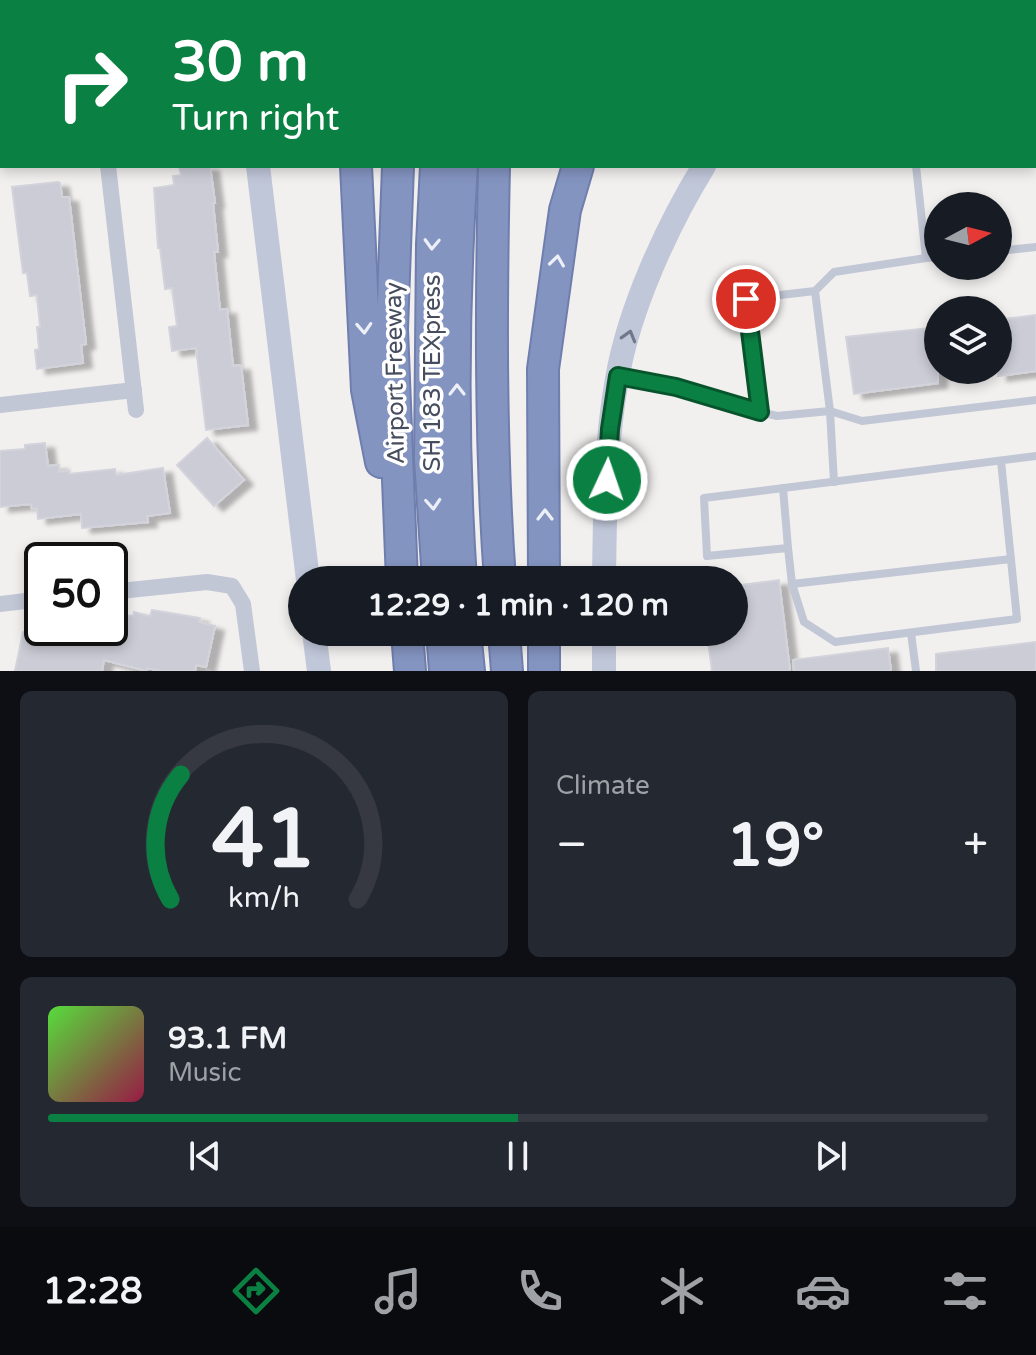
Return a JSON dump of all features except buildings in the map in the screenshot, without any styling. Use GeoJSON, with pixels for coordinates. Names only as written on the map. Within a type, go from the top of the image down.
{"type":"FeatureCollection","features":[{"type":"Feature","properties":{"kind":"highway"},"geometry":{"type":"LineString","coordinates":[[356,168],[367,390],[401,566]]}},
{"type":"Feature","properties":{"kind":"highway","name":"Airport Freeway"},"geometry":{"type":"LineString","coordinates":[[398,168],[392,329],[402,566]]}},
{"type":"Feature","properties":{"kind":"highway","name":"SH 183 TEXpress"},"geometry":{"type":"LineString","coordinates":[[436,168],[430,459],[437,566]]}},
{"type":"Feature","properties":{"kind":"highway","name":"SH 183 TEXpress"},"geometry":{"type":"LineString","coordinates":[[461,566],[456,429],[457,234],[462,168]]}},
{"type":"Feature","properties":{"kind":"highway"},"geometry":{"type":"LineString","coordinates":[[494,168],[492,458],[499,566]]}},
{"type":"Feature","properties":{"kind":"highway"},"geometry":{"type":"LineString","coordinates":[[544,566],[543,369],[565,210],[577,168]]}},
{"type":"Feature","properties":{"kind":"highway"},"geometry":{"type":"LineString","coordinates":[[565,210],[590,187],[600,168]]}},
{"type":"Feature","properties":{"kind":"highway"},"geometry":{"type":"LineString","coordinates":[[408,646],[410,671]]}},
{"type":"Feature","properties":{"kind":"highway"},"geometry":{"type":"LineString","coordinates":[[443,646],[445,671]]}},
{"type":"Feature","properties":{"kind":"highway"},"geometry":{"type":"LineString","coordinates":[[466,646],[469,671]]}},
{"type":"Feature","properties":{"kind":"highway"},"geometry":{"type":"LineString","coordinates":[[505,646],[507,671]]}},
{"type":"Feature","properties":{"kind":"highway"},"geometry":{"type":"LineString","coordinates":[[544,646],[544,671]]}},
{"type":"Feature","properties":{"kind":"main road"},"geometry":{"type":"LineString","coordinates":[[258,168],[306,566]]}},
{"type":"Feature","properties":{"kind":"main road"},"geometry":{"type":"LineString","coordinates":[[605,566],[610,429],[618,376],[634,319],[663,240],[703,168]]}},
{"type":"Feature","properties":{"kind":"main road"},"geometry":{"type":"LineString","coordinates":[[316,646],[319,671]]}},
{"type":"Feature","properties":{"kind":"main road"},"geometry":{"type":"LineString","coordinates":[[604,646],[604,671]]}},
{"type":"Feature","properties":{"kind":"street"},"geometry":{"type":"LineString","coordinates":[[108,168],[136,410]]}},
{"type":"Feature","properties":{"kind":"street"},"geometry":{"type":"LineString","coordinates":[[0,405],[134,390]]}},
{"type":"Feature","properties":{"kind":"street"},"geometry":{"type":"LineString","coordinates":[[128,590],[207,582],[232,586],[243,604],[252,671]]}},
{"type":"Feature","properties":{"kind":"street"},"geometry":{"type":"LineString","coordinates":[[0,604],[24,601]]}},
{"type":"Feature","properties":{"kind":"lane"},"geometry":{"type":"LineString","coordinates":[[916,168],[924,240]]}},
{"type":"Feature","properties":{"kind":"lane"},"geometry":{"type":"LineString","coordinates":[[1012,250],[1036,247]]}},
{"type":"Feature","properties":{"kind":"lane"},"geometry":{"type":"LineString","coordinates":[[760,412],[746,299],[815,291],[834,272],[924,258]]}},
{"type":"Feature","properties":{"kind":"lane"},"geometry":{"type":"LineString","coordinates":[[815,291],[830,411],[834,482]]}},
{"type":"Feature","properties":{"kind":"lane"},"geometry":{"type":"LineString","coordinates":[[618,376],[676,387],[777,416],[830,411],[862,421],[1036,400]]}},
{"type":"Feature","properties":{"kind":"lane"},"geometry":{"type":"LineString","coordinates":[[788,548],[707,556],[704,498],[1036,456]]}},
{"type":"Feature","properties":{"kind":"lane"},"geometry":{"type":"LineString","coordinates":[[783,488],[792,584],[804,622],[835,642],[911,633],[1017,619],[1001,461]]}},
{"type":"Feature","properties":{"kind":"lane"},"geometry":{"type":"LineString","coordinates":[[792,584],[1011,559]]}},
{"type":"Feature","properties":{"kind":"lane"},"geometry":{"type":"LineString","coordinates":[[911,633],[916,671]]}},
{"type":"Feature","properties":{"kind":"route"},"geometry":{"type":"LineString","coordinates":[[607,480],[618,376],[676,387],[760,412],[746,299]]}}]}
